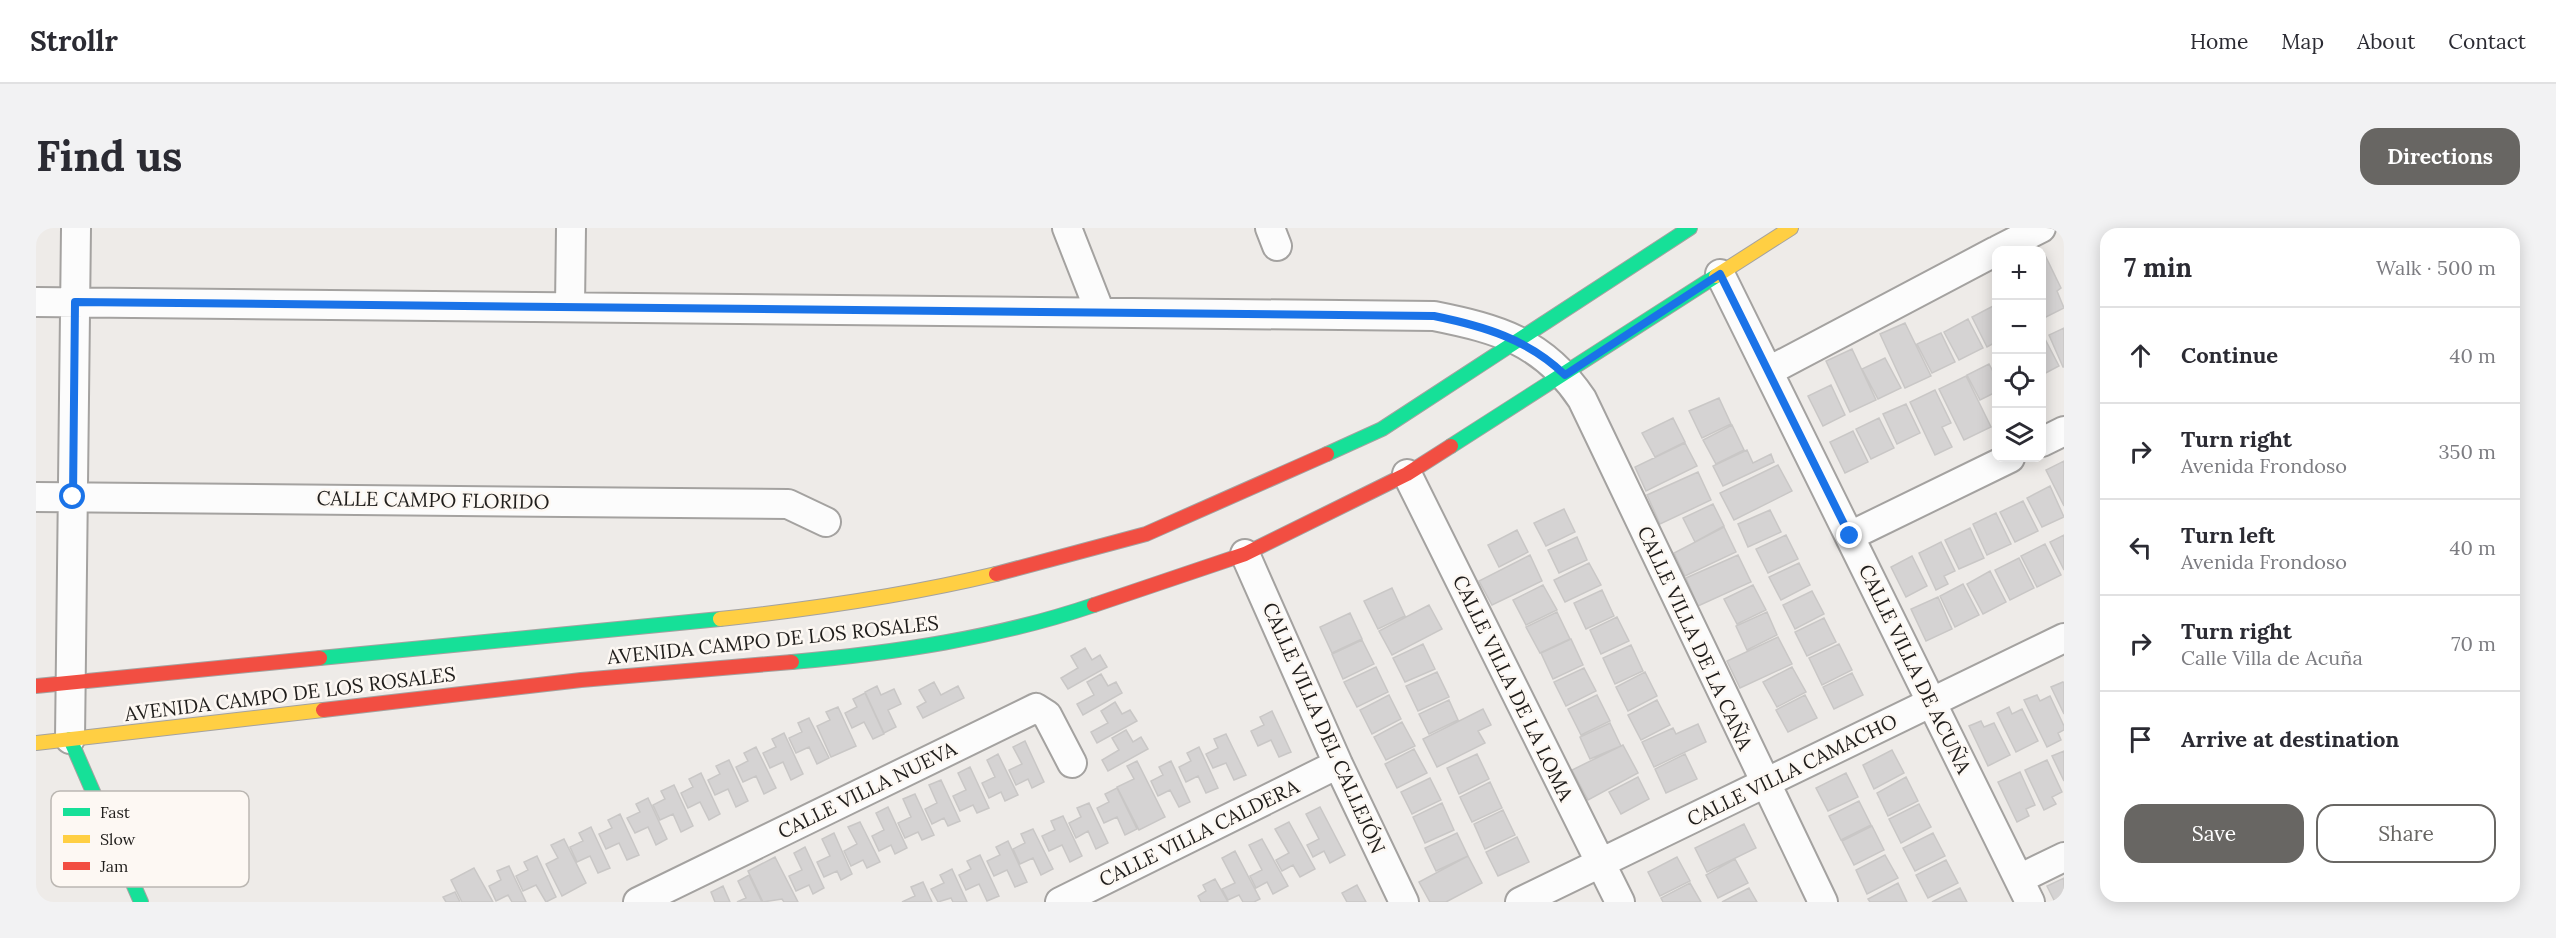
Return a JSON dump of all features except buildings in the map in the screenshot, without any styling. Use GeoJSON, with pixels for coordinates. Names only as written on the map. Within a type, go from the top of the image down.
{"type":"FeatureCollection","features":[{"type":"Feature","properties":{"kind":"street"},"geometry":{"type":"LineString","coordinates":[[76,228],[70,739],[93,791]]}},
{"type":"Feature","properties":{"kind":"street"},"geometry":{"type":"LineString","coordinates":[[570,306],[571,228]]}},
{"type":"Feature","properties":{"kind":"street"},"geometry":{"type":"LineString","coordinates":[[1067,228],[1100,312]]}},
{"type":"Feature","properties":{"kind":"street","name":"AVENIDA CAMPO DE LOS ROSALES"},"geometry":{"type":"LineString","coordinates":[[36,686],[808,609],[915,593],[1146,534],[1194,515],[1382,429],[1690,228]]}},
{"type":"Feature","properties":{"kind":"street","name":"AVENIDA CAMPO DE LOS ROSALES"},"geometry":{"type":"LineString","coordinates":[[36,743],[581,680],[811,660],[938,644],[1049,620],[1245,554],[1407,474],[1565,375],[1791,228]]}},
{"type":"Feature","properties":{"kind":"street"},"geometry":{"type":"LineString","coordinates":[[2007,246],[2041,228]]}},
{"type":"Feature","properties":{"kind":"street"},"geometry":{"type":"LineString","coordinates":[[1769,371],[1992,254]]}},
{"type":"Feature","properties":{"kind":"street","name":"CALLE VILLA DE ACUÑA"},"geometry":{"type":"LineString","coordinates":[[1720,274],[2025,890]]}},
{"type":"Feature","properties":{"kind":"street","name":"CALLE VILLA DE LA CAÑA"},"geometry":{"type":"LineString","coordinates":[[36,302],[1434,316],[1476,324],[1517,340],[1547,357],[1565,375],[1581,399],[1823,902]]}},
{"type":"Feature","properties":{"kind":"street"},"geometry":{"type":"LineString","coordinates":[[2046,440],[2064,431]]}},
{"type":"Feature","properties":{"kind":"street"},"geometry":{"type":"LineString","coordinates":[[1850,536],[2002,462]]}},
{"type":"Feature","properties":{"kind":"street","name":"CALLE VILLA DE LA LOMA"},"geometry":{"type":"LineString","coordinates":[[1407,474],[1620,902]]}},
{"type":"Feature","properties":{"kind":"street","name":"CALLE CAMPO FLORIDO"},"geometry":{"type":"LineString","coordinates":[[36,497],[788,504],[826,522]]}},
{"type":"Feature","properties":{"kind":"street","name":"CALLE VILLA DEL CALLEJÓN"},"geometry":{"type":"LineString","coordinates":[[1245,554],[1338,764],[1404,902]]}},
{"type":"Feature","properties":{"kind":"street","name":"CALLE VILLA CAMACHO"},"geometry":{"type":"LineString","coordinates":[[1520,902],[2064,638]]}},
{"type":"Feature","properties":{"kind":"street","name":"CALLE VILLA NUEVA"},"geometry":{"type":"LineString","coordinates":[[638,902],[1036,708],[1047,715],[1072,763]]}},
{"type":"Feature","properties":{"kind":"street","name":"CALLE VILLA CALDERA"},"geometry":{"type":"LineString","coordinates":[[1060,902],[1338,764]]}},
{"type":"Feature","properties":{"kind":"street"},"geometry":{"type":"LineString","coordinates":[[2025,890],[2064,857]]}},
{"type":"Feature","properties":{"kind":"street"},"geometry":{"type":"LineString","coordinates":[[134,887],[141,902]]}},
{"type":"Feature","properties":{"kind":"traffic: fast"},"geometry":{"type":"LineString","coordinates":[[1327,454],[1382,429],[1690,228]]}},
{"type":"Feature","properties":{"kind":"traffic: fast"},"geometry":{"type":"LineString","coordinates":[[1451,446],[1716,276]]}},
{"type":"Feature","properties":{"kind":"traffic: fast"},"geometry":{"type":"LineString","coordinates":[[792,662],[907,649],[983,635],[1020,627],[1094,605]]}},
{"type":"Feature","properties":{"kind":"traffic: fast"},"geometry":{"type":"LineString","coordinates":[[320,658],[720,619]]}},
{"type":"Feature","properties":{"kind":"traffic: fast"},"geometry":{"type":"LineString","coordinates":[[70,739],[93,791]]}},
{"type":"Feature","properties":{"kind":"traffic: fast"},"geometry":{"type":"LineString","coordinates":[[134,887],[141,902]]}},
{"type":"Feature","properties":{"kind":"traffic: slow"},"geometry":{"type":"LineString","coordinates":[[1716,276],[1791,228]]}},
{"type":"Feature","properties":{"kind":"traffic: slow"},"geometry":{"type":"LineString","coordinates":[[720,619],[858,601],[996,574]]}},
{"type":"Feature","properties":{"kind":"traffic: slow"},"geometry":{"type":"LineString","coordinates":[[36,743],[323,710]]}},
{"type":"Feature","properties":{"kind":"traffic: jam"},"geometry":{"type":"LineString","coordinates":[[1094,605],[1245,554],[1407,474],[1451,446]]}},
{"type":"Feature","properties":{"kind":"traffic: jam"},"geometry":{"type":"LineString","coordinates":[[996,574],[1146,534],[1327,454]]}},
{"type":"Feature","properties":{"kind":"traffic: jam"},"geometry":{"type":"LineString","coordinates":[[36,686],[320,658]]}},
{"type":"Feature","properties":{"kind":"traffic: jam"},"geometry":{"type":"LineString","coordinates":[[323,710],[581,680],[792,662]]}},
{"type":"Feature","properties":{"kind":"route"},"geometry":{"type":"LineString","coordinates":[[73,497],[75,302],[1434,316],[1476,324],[1517,340],[1547,357],[1565,375],[1720,274],[1850,536]]}}]}
